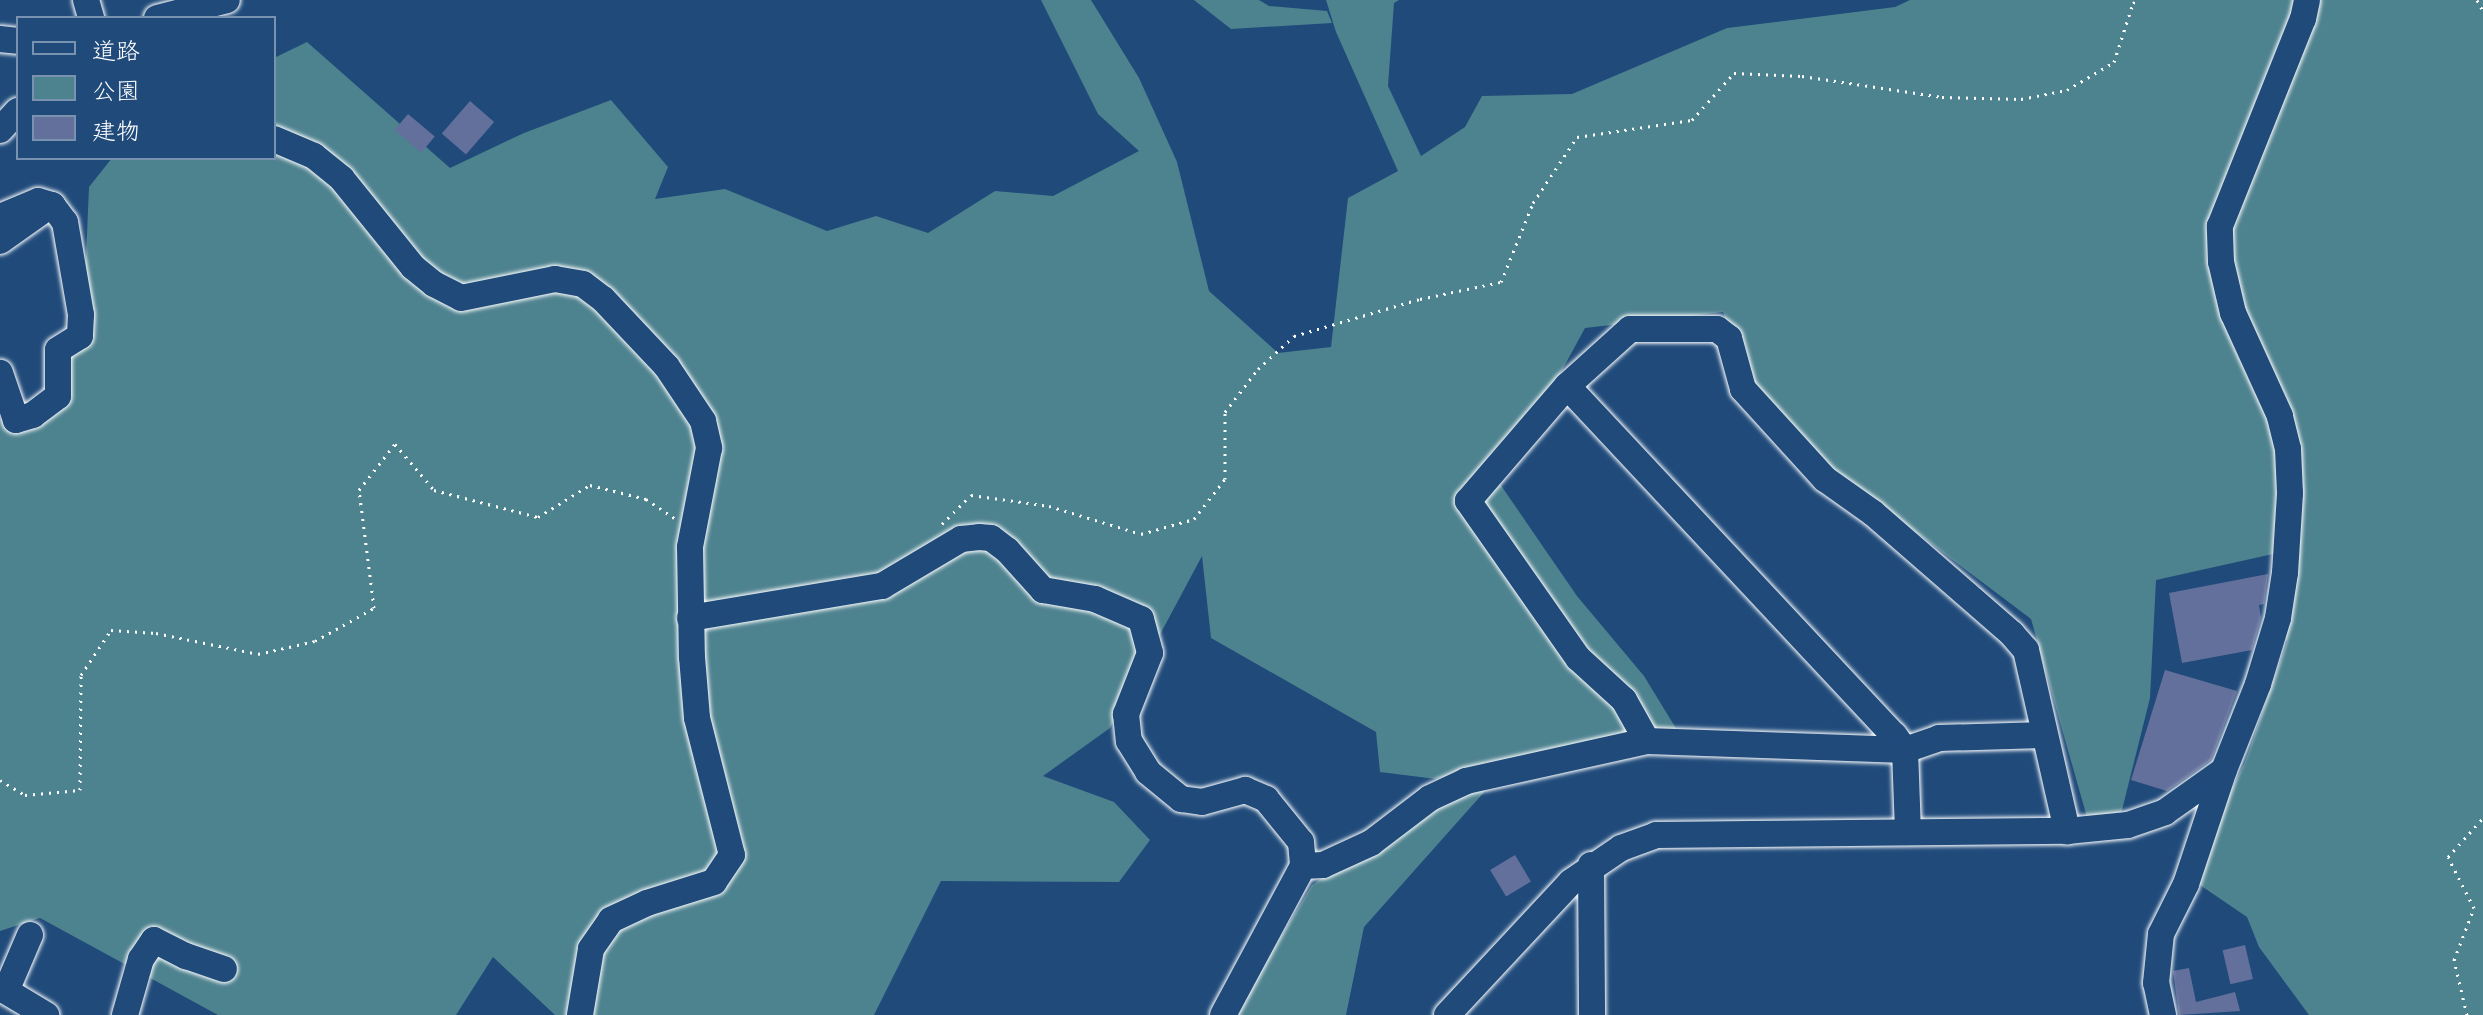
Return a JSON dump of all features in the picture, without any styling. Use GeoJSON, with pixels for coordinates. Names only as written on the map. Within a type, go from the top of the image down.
{"type":"FeatureCollection","features":[{"type":"Feature","properties":{"kind":"street"},"geometry":{"type":"LineString","coordinates":[[165,16],[227,0]]}},
{"type":"Feature","properties":{"kind":"street"},"geometry":{"type":"LineString","coordinates":[[2163,1015],[2156,983],[2161,934],[2186,884],[2224,770],[2258,684],[2278,618],[2285,573],[2290,493],[2288,449],[2280,416],[2233,313],[2221,262],[2220,226],[2305,10],[2325,0]]}},
{"type":"Feature","properties":{"kind":"street"},"geometry":{"type":"LineString","coordinates":[[0,130],[16,113]]}},
{"type":"Feature","properties":{"kind":"street"},"geometry":{"type":"LineString","coordinates":[[276,140],[314,156],[342,179],[413,267],[434,284],[461,298],[555,279],[583,284],[603,299],[667,367],[703,421],[709,448],[693,532],[690,618],[697,718],[732,855],[714,882],[647,903],[611,920],[591,949],[580,1015]]}},
{"type":"Feature","properties":{"kind":"street"},"geometry":{"type":"LineString","coordinates":[[0,217],[38,201],[52,205],[65,222],[81,315],[80,336],[58,350],[58,396],[33,415],[16,420],[0,373]]}},
{"type":"Feature","properties":{"kind":"street"},"geometry":{"type":"LineString","coordinates":[[0,241],[52,205]]}},
{"type":"Feature","properties":{"kind":"street"},"geometry":{"type":"LineString","coordinates":[[1647,741],[1624,700],[1578,658],[1468,501],[1567,386],[1630,329],[1717,329],[1729,338],[1743,389],[1825,479],[1873,513],[2012,634],[2026,650],[2067,831]]}},
{"type":"Feature","properties":{"kind":"street"},"geometry":{"type":"LineString","coordinates":[[1567,386],[1894,735],[1905,750],[1908,832]]}},
{"type":"Feature","properties":{"kind":"street"},"geometry":{"type":"LineString","coordinates":[[690,618],[882,586],[961,539],[991,538],[1007,550],[1043,590],[1095,599],[1141,619],[1150,653],[1126,714],[1129,741],[1148,772],[1181,799],[1202,802],[1245,790],[1266,799],[1301,842],[1303,866],[1223,1015]]}},
{"type":"Feature","properties":{"kind":"street"},"geometry":{"type":"LineString","coordinates":[[1303,866],[1323,865],[1371,843],[1430,798],[1466,781],[1647,741],[1905,750],[1939,738],[2044,735]]}},
{"type":"Feature","properties":{"kind":"street"},"geometry":{"type":"LineString","coordinates":[[1447,1015],[1571,882],[1591,865],[1656,835],[2067,831],[2128,825],[2165,812],[2224,770]]}},
{"type":"Feature","properties":{"kind":"street"},"geometry":{"type":"LineString","coordinates":[[1591,865],[1592,1015]]}},
{"type":"Feature","properties":{"kind":"street"},"geometry":{"type":"LineString","coordinates":[[30,935],[6,991],[46,1015]]}},
{"type":"Feature","properties":{"kind":"street"},"geometry":{"type":"LineString","coordinates":[[125,1015],[141,959],[154,940],[186,956],[224,969]]}},
{"type":"Feature","properties":{"kind":"path"},"geometry":{"type":"LineString","coordinates":[[942,524],[971,495],[1049,506],[1141,534],[1194,519],[1225,479],[1225,412],[1258,369],[1294,336],[1420,299],[1501,282],[1533,203],[1577,137],[1692,120],[1734,73],[1802,76],[1942,97],[2021,99],[2067,90],[2114,62],[2133,3],[2138,0]]}},
{"type":"Feature","properties":{"kind":"path"},"geometry":{"type":"LineString","coordinates":[[2477,0],[2483,11]]}},
{"type":"Feature","properties":{"kind":"path"},"geometry":{"type":"LineString","coordinates":[[0,780],[25,795],[80,790],[81,675],[111,630],[156,633],[258,654],[315,641],[374,608],[359,490],[395,444],[434,490],[538,517],[590,485],[646,499],[693,532]]}},
{"type":"Feature","properties":{"kind":"path"},"geometry":{"type":"LineString","coordinates":[[2467,1015],[2454,960],[2474,908],[2448,857],[2483,818]]}},
{"type":"Feature","properties":{"kind":"green space"},"geometry":{"type":"Polygon","coordinates":[[[1041,0],[1091,0],[1139,78],[1177,162],[1209,291],[1278,353],[1331,347],[1348,198],[1398,171],[1336,32],[1326,0],[1399,0],[1394,3],[1388,86],[1421,156],[1465,127],[1482,96],[1572,94],[1727,28],[1895,7],[1910,0],[2483,0],[2483,1015],[2309,1015],[2259,947],[2247,917],[2197,883],[2212,829],[2245,762],[2287,642],[2273,554],[2156,580],[2150,698],[2120,818],[2088,821],[2031,619],[1815,456],[1751,388],[1723,312],[1585,328],[1500,484],[1577,596],[1644,676],[1677,730],[1481,766],[1436,779],[1380,772],[1376,732],[1211,638],[1202,556],[1110,728],[1043,776],[1114,802],[1150,840],[1119,882],[941,881],[874,1015],[555,1015],[493,957],[456,1015],[218,1015],[40,918],[0,931],[0,419],[58,396],[84,305],[89,187],[110,160],[276,160],[276,57],[307,42],[450,168],[524,133],[611,100],[668,167],[655,199],[725,189],[827,231],[876,216],[928,233],[995,191],[1053,196],[1139,151],[1098,114],[1041,0]]]}},
{"type":"Feature","properties":{"kind":"green space"},"geometry":{"type":"Polygon","coordinates":[[[1194,0],[1259,0],[1269,6],[1327,11],[1332,23],[1231,29],[1194,0]]]}},
{"type":"Feature","properties":{"kind":"green space"},"geometry":{"type":"Polygon","coordinates":[[[1494,781],[1364,927],[1346,1015],[1234,1015],[1312,885],[1435,801],[1494,781]]]}},
{"type":"Feature","properties":{"kind":"building"},"geometry":{"type":"Polygon","coordinates":[[[470,101],[494,122],[466,154],[442,133],[470,101]]]}},
{"type":"Feature","properties":{"kind":"building"},"geometry":{"type":"Polygon","coordinates":[[[408,114],[435,136],[421,153],[395,130],[408,114]]]}},
{"type":"Feature","properties":{"kind":"building"},"geometry":{"type":"Polygon","coordinates":[[[2268,574],[2264,604],[2259,605],[2261,618],[2252,650],[2182,663],[2169,593],[2268,574]]]}},
{"type":"Feature","properties":{"kind":"building"},"geometry":{"type":"Polygon","coordinates":[[[2165,670],[2237,691],[2211,760],[2167,791],[2131,780],[2165,670]]]}},
{"type":"Feature","properties":{"kind":"building"},"geometry":{"type":"Polygon","coordinates":[[[1515,855],[1531,882],[1506,897],[1490,870],[1515,855]]]}},
{"type":"Feature","properties":{"kind":"building"},"geometry":{"type":"Polygon","coordinates":[[[2245,945],[2253,979],[2230,984],[2223,950],[2245,945]]]}},
{"type":"Feature","properties":{"kind":"building"},"geometry":{"type":"Polygon","coordinates":[[[2189,968],[2196,1002],[2235,992],[2240,1011],[2179,1015],[2173,971],[2189,968]]]}}]}
